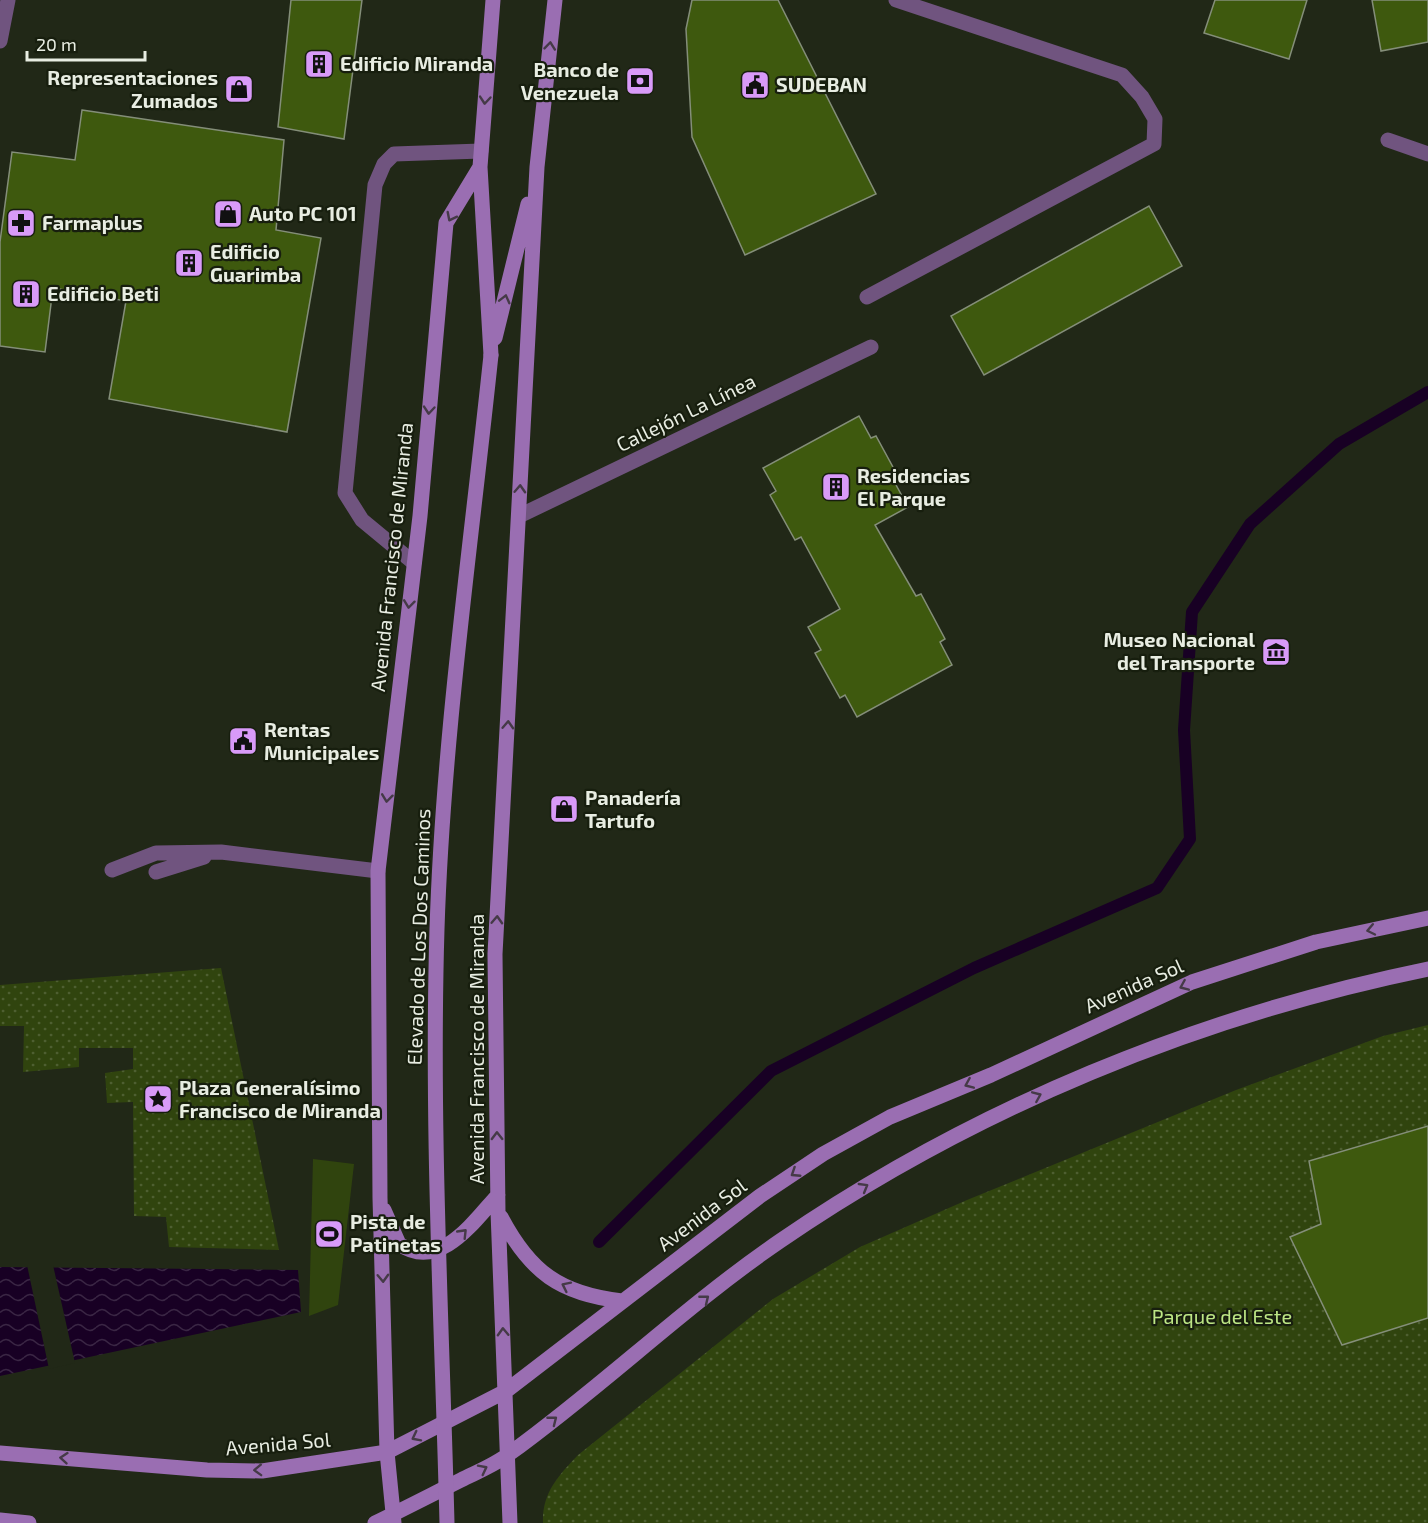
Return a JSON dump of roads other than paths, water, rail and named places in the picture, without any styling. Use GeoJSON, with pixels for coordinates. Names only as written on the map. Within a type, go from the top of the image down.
{"type":"FeatureCollection","features":[{"type":"Feature","properties":{"kind":"main road","name":"Avenida Francisco de Miranda"},"geometry":{"type":"LineString","coordinates":[[393,1519],[387,1452],[380,1198],[378,871],[414,563],[446,223],[481,159],[493,0]]}},
{"type":"Feature","properties":{"kind":"main road","name":"Avenida Francisco de Miranda"},"geometry":{"type":"LineString","coordinates":[[510,1523],[498,1212],[495,954],[537,166],[555,0]]}},
{"type":"Feature","properties":{"kind":"main road","name":"Elevado de Los Dos Caminos"},"geometry":{"type":"LineString","coordinates":[[481,159],[491,355]]}},
{"type":"Feature","properties":{"kind":"main road","name":"Elevado de Los Dos Caminos"},"geometry":{"type":"LineString","coordinates":[[447,1523],[435,1078],[437,926],[449,756],[491,355],[537,166]]}},
{"type":"Feature","properties":{"kind":"main road","name":"Avenida Sol"},"geometry":{"type":"LineString","coordinates":[[0,1453],[207,1470],[262,1471],[387,1452],[506,1391],[760,1196],[823,1154],[890,1117],[991,1075],[1192,982],[1316,942],[1428,918]]}},
{"type":"Feature","properties":{"kind":"main road"},"geometry":{"type":"LineString","coordinates":[[375,1523],[393,1519],[507,1456],[777,1242],[845,1198],[927,1151],[1020,1104],[1248,1014],[1347,985],[1428,969]]}},
{"type":"Feature","properties":{"kind":"main road"},"geometry":{"type":"LineString","coordinates":[[380,1198],[399,1244],[412,1250],[431,1251],[456,1240],[498,1194]]}},
{"type":"Feature","properties":{"kind":"main road"},"geometry":{"type":"LineString","coordinates":[[498,1212],[516,1246],[540,1271],[565,1287],[595,1298],[622,1300]]}},
{"type":"Feature","properties":{"kind":"main road"},"geometry":{"type":"LineString","coordinates":[[0,1520],[29,1523]]}},
{"type":"Feature","properties":{"kind":"street"},"geometry":{"type":"LineString","coordinates":[[0,41],[8,0]]}},
{"type":"Feature","properties":{"kind":"street"},"geometry":{"type":"LineString","coordinates":[[867,297],[1154,144],[1155,119],[1142,97],[1122,75],[896,0]]}},
{"type":"Feature","properties":{"kind":"street"},"geometry":{"type":"LineString","coordinates":[[1388,140],[1428,154]]}},
{"type":"Feature","properties":{"kind":"street"},"geometry":{"type":"LineString","coordinates":[[414,563],[362,520],[345,493],[375,185],[384,164],[394,154],[481,159]]}},
{"type":"Feature","properties":{"kind":"street","name":"Callejón La Línea"},"geometry":{"type":"LineString","coordinates":[[519,516],[871,347]]}},
{"type":"Feature","properties":{"kind":"street"},"geometry":{"type":"LineString","coordinates":[[156,872],[221,852]]}},
{"type":"Feature","properties":{"kind":"street"},"geometry":{"type":"LineString","coordinates":[[112,870],[156,854],[221,852],[378,871]]}},
{"type":"Feature","properties":{"kind":"water"},"geometry":{"type":"Polygon","coordinates":[[[0,1267],[298,1270],[301,1312],[0,1376],[0,1267]]]}},
{"type":"Feature","properties":{"kind":"waterway"},"geometry":{"type":"LineString","coordinates":[[599,1242],[771,1071],[974,968],[1157,888],[1190,839],[1184,730],[1192,612],[1250,524],[1339,444],[1428,392]]}},
{"type":"Feature","properties":{"kind":"place","name":"Edificio Miranda"},"geometry":{"type":"Point","coordinates":[319,64]}},
{"type":"Feature","properties":{"kind":"place","name":"Banco de Venezuela"},"geometry":{"type":"Point","coordinates":[640,81]}},
{"type":"Feature","properties":{"kind":"place","name":"SUDEBAN"},"geometry":{"type":"Point","coordinates":[755,85]}},
{"type":"Feature","properties":{"kind":"place","name":"Representaciones Zumados"},"geometry":{"type":"Point","coordinates":[239,89]}},
{"type":"Feature","properties":{"kind":"place","name":"Auto PC 101"},"geometry":{"type":"Point","coordinates":[228,214]}},
{"type":"Feature","properties":{"kind":"place","name":"Farmaplus"},"geometry":{"type":"Point","coordinates":[21,223]}},
{"type":"Feature","properties":{"kind":"place","name":"Edificio Guarimba"},"geometry":{"type":"Point","coordinates":[189,263]}},
{"type":"Feature","properties":{"kind":"place","name":"Edificio Beti"},"geometry":{"type":"Point","coordinates":[26,294]}},
{"type":"Feature","properties":{"kind":"place","name":"Residencias El Parque"},"geometry":{"type":"Point","coordinates":[836,487]}},
{"type":"Feature","properties":{"kind":"place","name":"Museo Nacional del Transporte"},"geometry":{"type":"Point","coordinates":[1276,652]}},
{"type":"Feature","properties":{"kind":"place","name":"Rentas Municipales"},"geometry":{"type":"Point","coordinates":[243,741]}},
{"type":"Feature","properties":{"kind":"place","name":"Panadería Tartufo"},"geometry":{"type":"Point","coordinates":[564,809]}},
{"type":"Feature","properties":{"kind":"place","name":"Plaza Generalísimo Francisco de Miranda"},"geometry":{"type":"Point","coordinates":[158,1099]}},
{"type":"Feature","properties":{"kind":"place","name":"Pista de Patinetas"},"geometry":{"type":"Point","coordinates":[329,1234]}},
{"type":"Feature","properties":{"kind":"park label","name":"Parque del Este"},"geometry":{"type":"Point","coordinates":[1222,1317]}}]}
